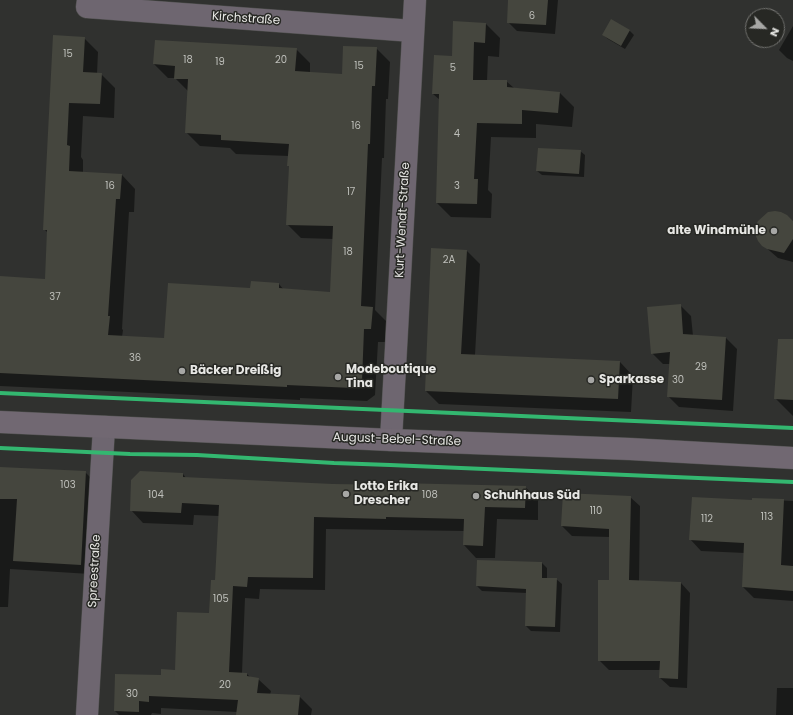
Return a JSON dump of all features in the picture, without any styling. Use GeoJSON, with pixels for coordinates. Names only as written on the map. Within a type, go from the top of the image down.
{"type":"FeatureCollection","features":[{"type":"Feature","properties":{"kind":"main road","name":"August-Bebel-Straße"},"geometry":{"type":"LineString","coordinates":[[0,422],[391,440],[630,449],[793,458]]}},
{"type":"Feature","properties":{"kind":"street","name":"Kirchstraße"},"geometry":{"type":"LineString","coordinates":[[88,0],[87,7],[413,31]]}},
{"type":"Feature","properties":{"kind":"street","name":"Kurt-Wendt-Straße"},"geometry":{"type":"LineString","coordinates":[[391,440],[415,0]]}},
{"type":"Feature","properties":{"kind":"street","name":"Spreestraße"},"geometry":{"type":"LineString","coordinates":[[87,715],[104,427]]}},
{"type":"Feature","properties":{"kind":"building"},"geometry":{"type":"Polygon","coordinates":[[[508,0],[548,0],[546,25],[507,23],[508,0]]]}},
{"type":"Feature","properties":{"kind":"building"},"geometry":{"type":"Polygon","coordinates":[[[611,19],[630,30],[621,46],[602,35],[611,19]]]}},
{"type":"Feature","properties":{"kind":"building"},"geometry":{"type":"Polygon","coordinates":[[[453,21],[486,23],[485,43],[474,42],[473,80],[507,80],[507,87],[560,92],[558,113],[522,110],[522,124],[477,123],[474,179],[478,179],[477,204],[436,203],[439,94],[432,94],[434,55],[452,56],[453,21]]]}},
{"type":"Feature","properties":{"kind":"building"},"geometry":{"type":"Polygon","coordinates":[[[53,35],[85,37],[83,72],[102,73],[100,104],[69,103],[67,145],[70,146],[69,171],[122,174],[120,199],[116,199],[108,335],[164,338],[168,283],[250,288],[251,281],[279,283],[279,288],[330,292],[333,226],[286,225],[289,144],[221,140],[221,135],[185,133],[188,79],[174,79],[175,66],[153,64],[155,40],[297,48],[295,71],[342,74],[343,46],[377,47],[375,86],[372,86],[370,144],[368,144],[361,306],[373,307],[371,329],[364,329],[362,381],[353,388],[287,385],[287,387],[0,373],[0,276],[45,279],[47,230],[43,230],[53,35]]]}},
{"type":"Feature","properties":{"kind":"building"},"geometry":{"type":"Polygon","coordinates":[[[538,148],[581,150],[579,174],[536,171],[538,148]]]}},
{"type":"Feature","properties":{"kind":"building","name":"alte Windmühle"},"geometry":{"type":"Polygon","coordinates":[[[775,211],[787,215],[793,221],[793,239],[784,253],[767,249],[762,246],[755,234],[755,227],[758,221],[768,212],[775,211]]]}},
{"type":"Feature","properties":{"kind":"building"},"geometry":{"type":"Polygon","coordinates":[[[431,248],[467,250],[461,354],[620,361],[618,399],[425,391],[431,248]]]}},
{"type":"Feature","properties":{"kind":"building"},"geometry":{"type":"Polygon","coordinates":[[[681,304],[683,334],[726,337],[722,400],[667,397],[670,352],[651,354],[647,307],[681,304]]]}},
{"type":"Feature","properties":{"kind":"building"},"geometry":{"type":"Polygon","coordinates":[[[778,339],[793,339],[793,400],[774,399],[778,339]]]}},
{"type":"Feature","properties":{"kind":"building"},"geometry":{"type":"Polygon","coordinates":[[[0,467],[86,471],[81,565],[13,561],[17,499],[0,499],[0,467]]]}},
{"type":"Feature","properties":{"kind":"building"},"geometry":{"type":"Polygon","coordinates":[[[140,471],[183,473],[183,477],[333,484],[396,485],[396,483],[526,486],[525,508],[485,507],[483,546],[463,545],[464,519],[314,517],[313,578],[248,577],[247,587],[233,586],[229,672],[247,673],[247,676],[259,678],[257,693],[300,695],[298,715],[236,715],[238,700],[149,696],[149,702],[139,701],[139,712],[114,711],[115,674],[161,675],[161,669],[175,670],[177,612],[209,613],[211,580],[215,580],[219,505],[182,503],[181,513],[130,511],[131,480],[140,471]]]}},
{"type":"Feature","properties":{"kind":"building"},"geometry":{"type":"Polygon","coordinates":[[[563,493],[631,496],[629,580],[681,582],[678,679],[659,678],[660,661],[598,661],[598,580],[609,580],[609,529],[561,526],[563,493]]]}},
{"type":"Feature","properties":{"kind":"building"},"geometry":{"type":"Polygon","coordinates":[[[692,497],[752,500],[752,498],[784,499],[781,565],[793,566],[793,591],[742,587],[744,543],[689,540],[692,497]]]}},
{"type":"Feature","properties":{"kind":"building"},"geometry":{"type":"Polygon","coordinates":[[[477,560],[542,562],[542,578],[557,578],[555,627],[525,626],[526,589],[476,586],[477,560]]]}},
{"type":"Feature","properties":{"kind":"cycle path"},"geometry":{"type":"LineString","coordinates":[[0,393],[793,428]]}},
{"type":"Feature","properties":{"kind":"cycle path"},"geometry":{"type":"LineString","coordinates":[[0,448],[130,454],[197,455],[334,463],[793,482]]}},
{"type":"Feature","properties":{"kind":"place","name":"alte Windmühle"},"geometry":{"type":"Point","coordinates":[774,231]}},
{"type":"Feature","properties":{"kind":"place","name":"Bäcker Dreißig"},"geometry":{"type":"Point","coordinates":[182,371]}},
{"type":"Feature","properties":{"kind":"place","name":"Modeboutique Tina"},"geometry":{"type":"Point","coordinates":[338,377]}},
{"type":"Feature","properties":{"kind":"place","name":"Sparkasse"},"geometry":{"type":"Point","coordinates":[591,380]}},
{"type":"Feature","properties":{"kind":"place","name":"Lotto Erika Drescher"},"geometry":{"type":"Point","coordinates":[346,494]}},
{"type":"Feature","properties":{"kind":"place","name":"Schuhhaus Süd"},"geometry":{"type":"Point","coordinates":[476,496]}}]}
